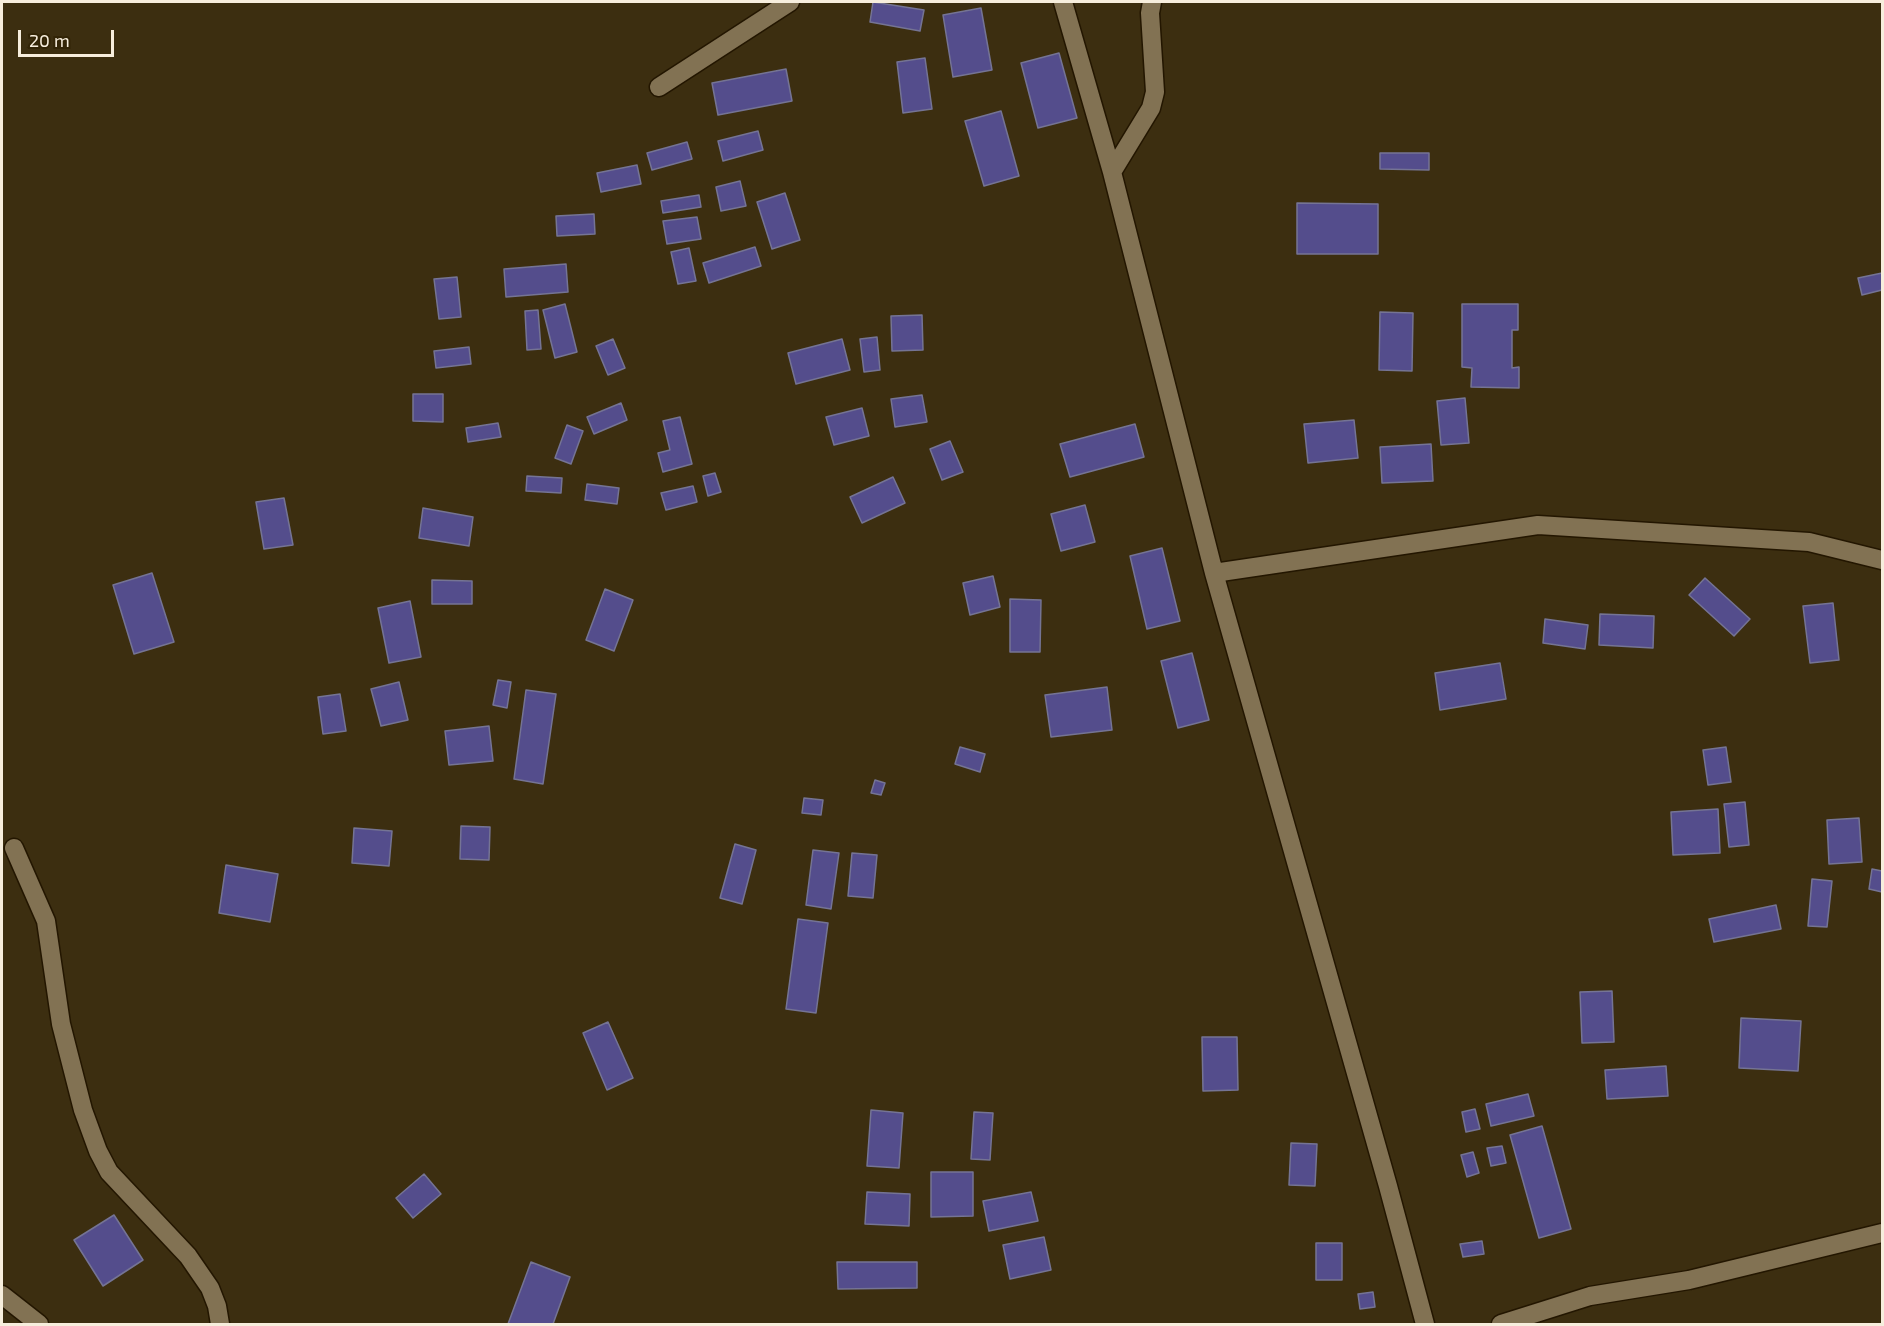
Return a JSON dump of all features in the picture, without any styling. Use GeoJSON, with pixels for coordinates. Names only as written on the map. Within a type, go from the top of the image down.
{"type":"FeatureCollection","features":[{"type":"Feature","properties":{"kind":"street"},"geometry":{"type":"LineString","coordinates":[[659,87],[790,2]]}},
{"type":"Feature","properties":{"kind":"street"},"geometry":{"type":"LineString","coordinates":[[1063,2],[1112,172],[1214,573],[1389,1186],[1425,1324]]}},
{"type":"Feature","properties":{"kind":"street"},"geometry":{"type":"LineString","coordinates":[[1112,172],[1151,108],[1155,92],[1150,13],[1152,2]]}},
{"type":"Feature","properties":{"kind":"street"},"geometry":{"type":"LineString","coordinates":[[1214,573],[1538,525],[1809,542],[1882,560]]}},
{"type":"Feature","properties":{"kind":"street"},"geometry":{"type":"LineString","coordinates":[[14,848],[46,921],[61,1024],[83,1110],[98,1151],[109,1172],[188,1256],[210,1288],[217,1306],[220,1324]]}},
{"type":"Feature","properties":{"kind":"street"},"geometry":{"type":"LineString","coordinates":[[1501,1324],[1590,1296],[1689,1280],[1882,1233]]}},
{"type":"Feature","properties":{"kind":"street"},"geometry":{"type":"LineString","coordinates":[[2,1295],[39,1324]]}},
{"type":"Feature","properties":{"kind":"building"},"geometry":{"type":"Polygon","coordinates":[[[873,2],[924,10],[920,31],[870,22],[873,2]]]}},
{"type":"Feature","properties":{"kind":"building"},"geometry":{"type":"Polygon","coordinates":[[[981,8],[992,70],[953,77],[943,15],[981,8]]]}},
{"type":"Feature","properties":{"kind":"building"},"geometry":{"type":"Polygon","coordinates":[[[1059,53],[1077,118],[1038,128],[1021,63],[1059,53]]]}},
{"type":"Feature","properties":{"kind":"building"},"geometry":{"type":"Polygon","coordinates":[[[925,58],[932,109],[903,113],[897,62],[925,58]]]}},
{"type":"Feature","properties":{"kind":"building"},"geometry":{"type":"Polygon","coordinates":[[[786,69],[792,101],[718,115],[712,83],[786,69]]]}},
{"type":"Feature","properties":{"kind":"building"},"geometry":{"type":"Polygon","coordinates":[[[1001,111],[1019,176],[984,186],[965,121],[1001,111]]]}},
{"type":"Feature","properties":{"kind":"building"},"geometry":{"type":"Polygon","coordinates":[[[758,131],[763,150],[723,161],[718,141],[758,131]]]}},
{"type":"Feature","properties":{"kind":"building"},"geometry":{"type":"Polygon","coordinates":[[[687,142],[692,159],[652,170],[647,153],[687,142]]]}},
{"type":"Feature","properties":{"kind":"building"},"geometry":{"type":"Polygon","coordinates":[[[1380,153],[1429,153],[1429,170],[1380,169],[1380,153]]]}},
{"type":"Feature","properties":{"kind":"building"},"geometry":{"type":"Polygon","coordinates":[[[637,165],[641,184],[601,192],[597,173],[637,165]]]}},
{"type":"Feature","properties":{"kind":"building"},"geometry":{"type":"Polygon","coordinates":[[[740,181],[746,206],[721,211],[716,187],[740,181]]]}},
{"type":"Feature","properties":{"kind":"building"},"geometry":{"type":"Polygon","coordinates":[[[785,193],[800,240],[772,249],[757,202],[785,193]]]}},
{"type":"Feature","properties":{"kind":"building"},"geometry":{"type":"Polygon","coordinates":[[[699,195],[701,207],[663,213],[661,201],[699,195]]]}},
{"type":"Feature","properties":{"kind":"building"},"geometry":{"type":"Polygon","coordinates":[[[1297,203],[1378,204],[1378,254],[1297,254],[1297,203]]]}},
{"type":"Feature","properties":{"kind":"building"},"geometry":{"type":"Polygon","coordinates":[[[594,214],[595,234],[557,236],[556,216],[594,214]]]}},
{"type":"Feature","properties":{"kind":"building"},"geometry":{"type":"Polygon","coordinates":[[[697,217],[701,239],[667,244],[663,221],[697,217]]]}},
{"type":"Feature","properties":{"kind":"building"},"geometry":{"type":"Polygon","coordinates":[[[755,247],[761,266],[709,283],[703,263],[755,247]]]}},
{"type":"Feature","properties":{"kind":"building"},"geometry":{"type":"Polygon","coordinates":[[[689,248],[696,281],[678,284],[671,252],[689,248]]]}},
{"type":"Feature","properties":{"kind":"building"},"geometry":{"type":"Polygon","coordinates":[[[566,264],[568,292],[506,297],[504,269],[566,264]]]}},
{"type":"Feature","properties":{"kind":"building"},"geometry":{"type":"Polygon","coordinates":[[[1882,273],[1882,290],[1862,295],[1858,278],[1882,273]]]}},
{"type":"Feature","properties":{"kind":"building"},"geometry":{"type":"Polygon","coordinates":[[[457,277],[461,317],[439,319],[434,279],[457,277]]]}},
{"type":"Feature","properties":{"kind":"building"},"geometry":{"type":"Polygon","coordinates":[[[565,304],[577,352],[555,358],[543,310],[565,304]]]}},
{"type":"Feature","properties":{"kind":"building"},"geometry":{"type":"Polygon","coordinates":[[[1462,304],[1518,304],[1518,330],[1512,330],[1512,368],[1519,367],[1519,388],[1471,387],[1472,368],[1462,367],[1462,304]]]}},
{"type":"Feature","properties":{"kind":"building"},"geometry":{"type":"Polygon","coordinates":[[[538,310],[541,349],[527,350],[525,311],[538,310]]]}},
{"type":"Feature","properties":{"kind":"building"},"geometry":{"type":"Polygon","coordinates":[[[1380,312],[1413,313],[1412,371],[1379,370],[1380,312]]]}},
{"type":"Feature","properties":{"kind":"building"},"geometry":{"type":"Polygon","coordinates":[[[922,315],[923,350],[892,351],[891,316],[922,315]]]}},
{"type":"Feature","properties":{"kind":"building"},"geometry":{"type":"Polygon","coordinates":[[[877,337],[880,370],[864,372],[860,339],[877,337]]]}},
{"type":"Feature","properties":{"kind":"building"},"geometry":{"type":"Polygon","coordinates":[[[613,339],[625,368],[608,375],[596,346],[613,339]]]}},
{"type":"Feature","properties":{"kind":"building"},"geometry":{"type":"Polygon","coordinates":[[[842,339],[850,370],[796,384],[788,353],[842,339]]]}},
{"type":"Feature","properties":{"kind":"building"},"geometry":{"type":"Polygon","coordinates":[[[469,347],[471,364],[436,368],[434,351],[469,347]]]}},
{"type":"Feature","properties":{"kind":"building"},"geometry":{"type":"Polygon","coordinates":[[[413,394],[443,394],[443,422],[413,421],[413,394]]]}},
{"type":"Feature","properties":{"kind":"building"},"geometry":{"type":"Polygon","coordinates":[[[922,395],[927,422],[895,427],[891,399],[922,395]]]}},
{"type":"Feature","properties":{"kind":"building"},"geometry":{"type":"Polygon","coordinates":[[[1465,398],[1469,443],[1441,445],[1437,401],[1465,398]]]}},
{"type":"Feature","properties":{"kind":"building"},"geometry":{"type":"Polygon","coordinates":[[[621,403],[627,420],[594,434],[587,417],[621,403]]]}},
{"type":"Feature","properties":{"kind":"building"},"geometry":{"type":"Polygon","coordinates":[[[862,408],[869,436],[834,445],[826,417],[862,408]]]}},
{"type":"Feature","properties":{"kind":"building"},"geometry":{"type":"Polygon","coordinates":[[[680,417],[692,464],[663,472],[658,453],[670,450],[663,421],[680,417]]]}},
{"type":"Feature","properties":{"kind":"building"},"geometry":{"type":"Polygon","coordinates":[[[1354,420],[1358,458],[1308,463],[1304,424],[1354,420]]]}},
{"type":"Feature","properties":{"kind":"building"},"geometry":{"type":"Polygon","coordinates":[[[498,423],[501,437],[468,442],[466,428],[498,423]]]}},
{"type":"Feature","properties":{"kind":"building"},"geometry":{"type":"Polygon","coordinates":[[[1135,424],[1144,457],[1070,477],[1060,444],[1135,424]]]}},
{"type":"Feature","properties":{"kind":"building"},"geometry":{"type":"Polygon","coordinates":[[[567,425],[583,431],[571,464],[555,458],[567,425]]]}},
{"type":"Feature","properties":{"kind":"building"},"geometry":{"type":"Polygon","coordinates":[[[950,441],[963,472],[942,480],[930,449],[950,441]]]}},
{"type":"Feature","properties":{"kind":"building"},"geometry":{"type":"Polygon","coordinates":[[[1431,444],[1433,481],[1382,483],[1380,447],[1431,444]]]}},
{"type":"Feature","properties":{"kind":"building"},"geometry":{"type":"Polygon","coordinates":[[[715,473],[721,492],[708,496],[703,476],[715,473]]]}},
{"type":"Feature","properties":{"kind":"building"},"geometry":{"type":"Polygon","coordinates":[[[527,476],[562,478],[561,493],[526,491],[527,476]]]}},
{"type":"Feature","properties":{"kind":"building"},"geometry":{"type":"Polygon","coordinates":[[[893,477],[905,503],[862,523],[850,497],[893,477]]]}},
{"type":"Feature","properties":{"kind":"building"},"geometry":{"type":"Polygon","coordinates":[[[587,484],[619,488],[617,504],[585,500],[587,484]]]}},
{"type":"Feature","properties":{"kind":"building"},"geometry":{"type":"Polygon","coordinates":[[[693,486],[697,502],[666,510],[661,493],[693,486]]]}},
{"type":"Feature","properties":{"kind":"building"},"geometry":{"type":"Polygon","coordinates":[[[284,498],[293,545],[264,549],[256,502],[284,498]]]}},
{"type":"Feature","properties":{"kind":"building"},"geometry":{"type":"Polygon","coordinates":[[[1085,505],[1095,542],[1061,551],[1051,514],[1085,505]]]}},
{"type":"Feature","properties":{"kind":"building"},"geometry":{"type":"Polygon","coordinates":[[[423,508],[473,517],[469,546],[419,538],[423,508]]]}},
{"type":"Feature","properties":{"kind":"building"},"geometry":{"type":"Polygon","coordinates":[[[1162,548],[1180,621],[1147,629],[1130,556],[1162,548]]]}},
{"type":"Feature","properties":{"kind":"building"},"geometry":{"type":"Polygon","coordinates":[[[152,573],[174,642],[134,654],[113,585],[152,573]]]}},
{"type":"Feature","properties":{"kind":"building"},"geometry":{"type":"Polygon","coordinates":[[[993,576],[1000,607],[970,615],[963,583],[993,576]]]}},
{"type":"Feature","properties":{"kind":"building"},"geometry":{"type":"Polygon","coordinates":[[[1705,578],[1750,619],[1734,636],[1689,595],[1705,578]]]}},
{"type":"Feature","properties":{"kind":"building"},"geometry":{"type":"Polygon","coordinates":[[[432,580],[472,581],[472,604],[432,604],[432,580]]]}},
{"type":"Feature","properties":{"kind":"building"},"geometry":{"type":"Polygon","coordinates":[[[605,589],[633,600],[614,651],[586,640],[605,589]]]}},
{"type":"Feature","properties":{"kind":"building"},"geometry":{"type":"Polygon","coordinates":[[[1010,599],[1041,600],[1040,652],[1010,652],[1010,599]]]}},
{"type":"Feature","properties":{"kind":"building"},"geometry":{"type":"Polygon","coordinates":[[[410,601],[421,657],[389,663],[378,608],[410,601]]]}},
{"type":"Feature","properties":{"kind":"building"},"geometry":{"type":"Polygon","coordinates":[[[1833,603],[1839,660],[1810,663],[1803,606],[1833,603]]]}},
{"type":"Feature","properties":{"kind":"building"},"geometry":{"type":"Polygon","coordinates":[[[1600,614],[1654,616],[1653,648],[1599,645],[1600,614]]]}},
{"type":"Feature","properties":{"kind":"building"},"geometry":{"type":"Polygon","coordinates":[[[1545,619],[1588,625],[1585,649],[1543,643],[1545,619]]]}},
{"type":"Feature","properties":{"kind":"building"},"geometry":{"type":"Polygon","coordinates":[[[1192,653],[1209,720],[1178,728],[1161,661],[1192,653]]]}},
{"type":"Feature","properties":{"kind":"building"},"geometry":{"type":"Polygon","coordinates":[[[1500,663],[1506,699],[1440,710],[1435,673],[1500,663]]]}},
{"type":"Feature","properties":{"kind":"building"},"geometry":{"type":"Polygon","coordinates":[[[498,680],[511,682],[507,708],[493,705],[498,680]]]}},
{"type":"Feature","properties":{"kind":"building"},"geometry":{"type":"Polygon","coordinates":[[[399,682],[408,720],[381,726],[371,689],[399,682]]]}},
{"type":"Feature","properties":{"kind":"building"},"geometry":{"type":"Polygon","coordinates":[[[1107,687],[1112,730],[1051,737],[1045,695],[1107,687]]]}},
{"type":"Feature","properties":{"kind":"building"},"geometry":{"type":"Polygon","coordinates":[[[526,690],[556,694],[543,784],[514,779],[526,690]]]}},
{"type":"Feature","properties":{"kind":"building"},"geometry":{"type":"Polygon","coordinates":[[[340,694],[346,731],[323,734],[318,697],[340,694]]]}},
{"type":"Feature","properties":{"kind":"building"},"geometry":{"type":"Polygon","coordinates":[[[489,726],[493,761],[449,765],[445,731],[489,726]]]}},
{"type":"Feature","properties":{"kind":"building"},"geometry":{"type":"Polygon","coordinates":[[[960,747],[985,754],[980,772],[955,764],[960,747]]]}},
{"type":"Feature","properties":{"kind":"building"},"geometry":{"type":"Polygon","coordinates":[[[1726,747],[1731,782],[1708,785],[1703,750],[1726,747]]]}},
{"type":"Feature","properties":{"kind":"building"},"geometry":{"type":"Polygon","coordinates":[[[875,780],[885,783],[881,795],[871,793],[875,780]]]}},
{"type":"Feature","properties":{"kind":"building"},"geometry":{"type":"Polygon","coordinates":[[[804,798],[823,800],[821,815],[802,813],[804,798]]]}},
{"type":"Feature","properties":{"kind":"building"},"geometry":{"type":"Polygon","coordinates":[[[1745,802],[1749,845],[1729,847],[1724,804],[1745,802]]]}},
{"type":"Feature","properties":{"kind":"building"},"geometry":{"type":"Polygon","coordinates":[[[1718,809],[1720,853],[1673,855],[1671,812],[1718,809]]]}},
{"type":"Feature","properties":{"kind":"building"},"geometry":{"type":"Polygon","coordinates":[[[1859,818],[1862,862],[1829,864],[1827,820],[1859,818]]]}},
{"type":"Feature","properties":{"kind":"building"},"geometry":{"type":"Polygon","coordinates":[[[461,826],[490,827],[489,860],[460,859],[461,826]]]}},
{"type":"Feature","properties":{"kind":"building"},"geometry":{"type":"Polygon","coordinates":[[[354,828],[392,831],[389,866],[352,863],[354,828]]]}},
{"type":"Feature","properties":{"kind":"building"},"geometry":{"type":"Polygon","coordinates":[[[735,844],[756,850],[742,904],[720,898],[735,844]]]}},
{"type":"Feature","properties":{"kind":"building"},"geometry":{"type":"Polygon","coordinates":[[[813,850],[839,853],[831,909],[806,905],[813,850]]]}},
{"type":"Feature","properties":{"kind":"building"},"geometry":{"type":"Polygon","coordinates":[[[852,853],[877,855],[873,898],[848,896],[852,853]]]}},
{"type":"Feature","properties":{"kind":"building"},"geometry":{"type":"Polygon","coordinates":[[[226,865],[278,874],[270,922],[219,913],[226,865]]]}},
{"type":"Feature","properties":{"kind":"building"},"geometry":{"type":"Polygon","coordinates":[[[1872,869],[1882,871],[1882,892],[1869,889],[1872,869]]]}},
{"type":"Feature","properties":{"kind":"building"},"geometry":{"type":"Polygon","coordinates":[[[1812,879],[1832,881],[1827,927],[1808,926],[1812,879]]]}},
{"type":"Feature","properties":{"kind":"building"},"geometry":{"type":"Polygon","coordinates":[[[1776,905],[1781,929],[1714,942],[1709,919],[1776,905]]]}},
{"type":"Feature","properties":{"kind":"building"},"geometry":{"type":"Polygon","coordinates":[[[798,919],[828,923],[816,1013],[786,1009],[798,919]]]}},
{"type":"Feature","properties":{"kind":"building"},"geometry":{"type":"Polygon","coordinates":[[[1612,991],[1614,1042],[1582,1043],[1580,992],[1612,991]]]}},
{"type":"Feature","properties":{"kind":"building"},"geometry":{"type":"Polygon","coordinates":[[[1741,1018],[1801,1021],[1798,1071],[1739,1068],[1741,1018]]]}},
{"type":"Feature","properties":{"kind":"building"},"geometry":{"type":"Polygon","coordinates":[[[608,1022],[633,1078],[607,1090],[583,1033],[608,1022]]]}},
{"type":"Feature","properties":{"kind":"building"},"geometry":{"type":"Polygon","coordinates":[[[1202,1037],[1237,1037],[1238,1090],[1203,1091],[1202,1037]]]}},
{"type":"Feature","properties":{"kind":"building"},"geometry":{"type":"Polygon","coordinates":[[[1666,1066],[1668,1096],[1607,1099],[1605,1070],[1666,1066]]]}},
{"type":"Feature","properties":{"kind":"building"},"geometry":{"type":"Polygon","coordinates":[[[1528,1094],[1534,1116],[1491,1126],[1486,1104],[1528,1094]]]}},
{"type":"Feature","properties":{"kind":"building"},"geometry":{"type":"Polygon","coordinates":[[[1475,1109],[1480,1129],[1466,1132],[1462,1112],[1475,1109]]]}},
{"type":"Feature","properties":{"kind":"building"},"geometry":{"type":"Polygon","coordinates":[[[871,1110],[903,1113],[899,1168],[867,1166],[871,1110]]]}},
{"type":"Feature","properties":{"kind":"building"},"geometry":{"type":"Polygon","coordinates":[[[974,1112],[993,1113],[990,1160],[971,1159],[974,1112]]]}},
{"type":"Feature","properties":{"kind":"building"},"geometry":{"type":"Polygon","coordinates":[[[1542,1126],[1571,1229],[1539,1238],[1510,1135],[1542,1126]]]}},
{"type":"Feature","properties":{"kind":"building"},"geometry":{"type":"Polygon","coordinates":[[[1291,1143],[1317,1144],[1315,1186],[1289,1185],[1291,1143]]]}},
{"type":"Feature","properties":{"kind":"building"},"geometry":{"type":"Polygon","coordinates":[[[1502,1146],[1506,1163],[1491,1166],[1487,1148],[1502,1146]]]}},
{"type":"Feature","properties":{"kind":"building"},"geometry":{"type":"Polygon","coordinates":[[[1473,1152],[1479,1173],[1467,1177],[1461,1155],[1473,1152]]]}},
{"type":"Feature","properties":{"kind":"building"},"geometry":{"type":"Polygon","coordinates":[[[931,1172],[973,1172],[973,1216],[931,1217],[931,1172]]]}},
{"type":"Feature","properties":{"kind":"building"},"geometry":{"type":"Polygon","coordinates":[[[424,1174],[441,1194],[413,1218],[396,1198],[424,1174]]]}},
{"type":"Feature","properties":{"kind":"building"},"geometry":{"type":"Polygon","coordinates":[[[867,1192],[910,1194],[909,1226],[865,1224],[867,1192]]]}},
{"type":"Feature","properties":{"kind":"building"},"geometry":{"type":"Polygon","coordinates":[[[1031,1192],[1038,1221],[989,1231],[983,1201],[1031,1192]]]}},
{"type":"Feature","properties":{"kind":"building"},"geometry":{"type":"Polygon","coordinates":[[[114,1215],[143,1260],[103,1286],[74,1240],[114,1215]]]}},
{"type":"Feature","properties":{"kind":"building"},"geometry":{"type":"Polygon","coordinates":[[[1044,1237],[1051,1270],[1010,1279],[1003,1245],[1044,1237]]]}},
{"type":"Feature","properties":{"kind":"building"},"geometry":{"type":"Polygon","coordinates":[[[1482,1241],[1484,1254],[1463,1257],[1460,1244],[1482,1241]]]}},
{"type":"Feature","properties":{"kind":"building"},"geometry":{"type":"Polygon","coordinates":[[[1316,1243],[1342,1243],[1342,1280],[1316,1280],[1316,1243]]]}},
{"type":"Feature","properties":{"kind":"building"},"geometry":{"type":"Polygon","coordinates":[[[531,1262],[570,1277],[553,1324],[508,1324],[531,1262]]]}},
{"type":"Feature","properties":{"kind":"building"},"geometry":{"type":"Polygon","coordinates":[[[837,1262],[917,1262],[917,1288],[838,1289],[837,1262]]]}},
{"type":"Feature","properties":{"kind":"building"},"geometry":{"type":"Polygon","coordinates":[[[1373,1292],[1375,1307],[1360,1309],[1358,1294],[1373,1292]]]}}]}
